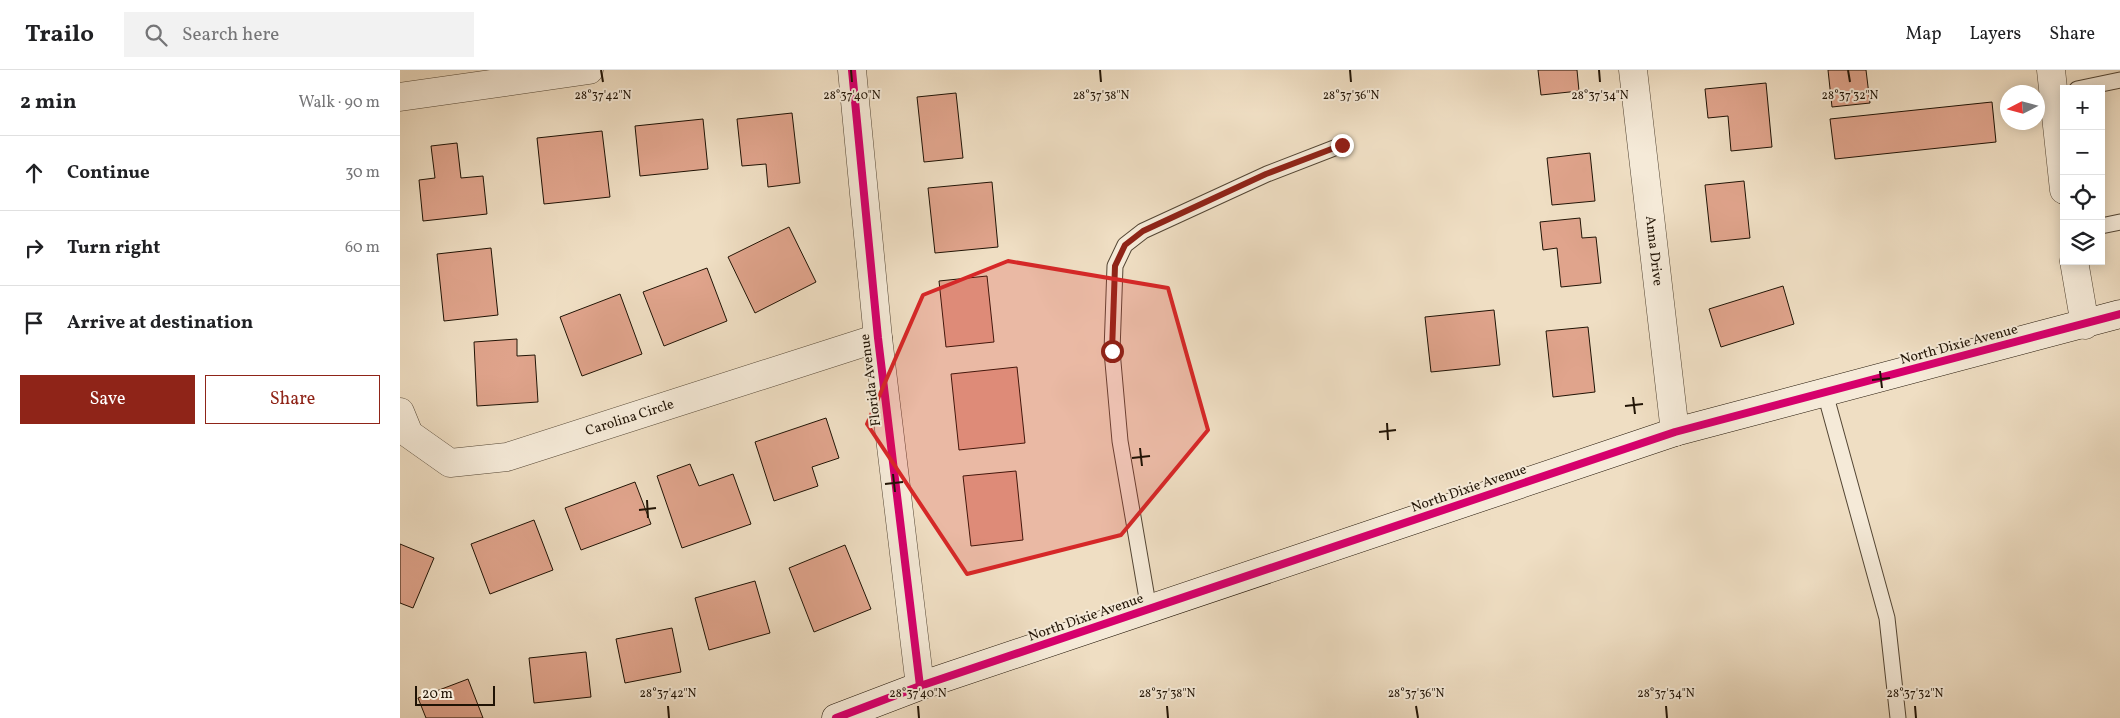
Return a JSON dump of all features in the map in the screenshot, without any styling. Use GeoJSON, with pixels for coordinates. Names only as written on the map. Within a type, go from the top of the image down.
{"type":"FeatureCollection","features":[{"type":"Feature","properties":{"kind":"street"},"geometry":{"type":"LineString","coordinates":[[400,97],[589,70]]}},
{"type":"Feature","properties":{"kind":"street","name":"Florida Avenue"},"geometry":{"type":"LineString","coordinates":[[852,70],[878,338],[920,686]]}},
{"type":"Feature","properties":{"kind":"street","name":"Anna Drive"},"geometry":{"type":"LineString","coordinates":[[1633,70],[1675,432]]}},
{"type":"Feature","properties":{"kind":"street"},"geometry":{"type":"LineString","coordinates":[[2062,130],[2064,175]]}},
{"type":"Feature","properties":{"kind":"street"},"geometry":{"type":"LineString","coordinates":[[2075,265],[2085,325]]}},
{"type":"Feature","properties":{"kind":"street","name":"North Dixie Avenue"},"geometry":{"type":"LineString","coordinates":[[838,718],[920,686],[1675,432],[2085,325],[2120,314]]}},
{"type":"Feature","properties":{"kind":"street","name":"Carolina Circle"},"geometry":{"type":"LineString","coordinates":[[400,412],[409,434],[450,463],[507,457],[878,338]]}},
{"type":"Feature","properties":{"kind":"lane"},"geometry":{"type":"LineString","coordinates":[[2067,85],[2113,77]]}},
{"type":"Feature","properties":{"kind":"lane"},"geometry":{"type":"LineString","coordinates":[[1149,610],[1120,440],[1112,351],[1115,266],[1125,245],[1143,231],[1266,174],[1342,145]]}},
{"type":"Feature","properties":{"kind":"lane"},"geometry":{"type":"LineString","coordinates":[[2105,225],[2120,222]]}},
{"type":"Feature","properties":{"kind":"lane"},"geometry":{"type":"LineString","coordinates":[[1826,393],[1887,618],[1898,718]]}},
{"type":"Feature","properties":{"kind":"highlighted area"},"geometry":{"type":"Polygon","coordinates":[[[1008,261],[1168,288],[1208,430],[1121,535],[967,574],[867,424],[923,295],[1008,261]]]}},
{"type":"Feature","properties":{"kind":"building"},"geometry":{"type":"Polygon","coordinates":[[[1538,70],[1577,70],[1579,91],[1541,95],[1538,70]]]}},
{"type":"Feature","properties":{"kind":"building"},"geometry":{"type":"Polygon","coordinates":[[[1828,70],[1866,70],[1870,103],[1832,107],[1828,70]]]}},
{"type":"Feature","properties":{"kind":"building"},"geometry":{"type":"Polygon","coordinates":[[[1766,83],[1772,147],[1731,151],[1728,116],[1708,118],[1705,89],[1766,83]]]}},
{"type":"Feature","properties":{"kind":"building"},"geometry":{"type":"Polygon","coordinates":[[[956,93],[963,158],[924,162],[917,97],[956,93]]]}},
{"type":"Feature","properties":{"kind":"building"},"geometry":{"type":"Polygon","coordinates":[[[1992,102],[1996,142],[1835,159],[1830,119],[1992,102]]]}},
{"type":"Feature","properties":{"kind":"building"},"geometry":{"type":"Polygon","coordinates":[[[792,113],[800,183],[768,187],[766,164],[742,166],[737,119],[792,113]]]}},
{"type":"Feature","properties":{"kind":"building"},"geometry":{"type":"Polygon","coordinates":[[[703,119],[708,169],[640,176],[635,126],[703,119]]]}},
{"type":"Feature","properties":{"kind":"building"},"geometry":{"type":"Polygon","coordinates":[[[602,131],[610,197],[544,204],[537,138],[602,131]]]}},
{"type":"Feature","properties":{"kind":"building"},"geometry":{"type":"Polygon","coordinates":[[[457,143],[461,178],[483,176],[487,214],[423,221],[419,180],[435,178],[431,146],[457,143]]]}},
{"type":"Feature","properties":{"kind":"building"},"geometry":{"type":"Polygon","coordinates":[[[1590,153],[1595,201],[1552,205],[1547,158],[1590,153]]]}},
{"type":"Feature","properties":{"kind":"building"},"geometry":{"type":"Polygon","coordinates":[[[1744,181],[1750,238],[1711,242],[1705,185],[1744,181]]]}},
{"type":"Feature","properties":{"kind":"building"},"geometry":{"type":"Polygon","coordinates":[[[992,182],[998,247],[935,253],[928,188],[992,182]]]}},
{"type":"Feature","properties":{"kind":"building"},"geometry":{"type":"Polygon","coordinates":[[[1580,218],[1582,238],[1596,237],[1601,283],[1561,287],[1557,248],[1543,250],[1540,222],[1580,218]]]}},
{"type":"Feature","properties":{"kind":"building"},"geometry":{"type":"Polygon","coordinates":[[[789,227],[816,282],[755,313],[728,257],[789,227]]]}},
{"type":"Feature","properties":{"kind":"building"},"geometry":{"type":"Polygon","coordinates":[[[491,248],[498,315],[444,321],[437,254],[491,248]]]}},
{"type":"Feature","properties":{"kind":"building"},"geometry":{"type":"Polygon","coordinates":[[[707,268],[727,321],[664,346],[643,292],[707,268]]]}},
{"type":"Feature","properties":{"kind":"building"},"geometry":{"type":"Polygon","coordinates":[[[987,276],[994,342],[946,347],[939,281],[987,276]]]}},
{"type":"Feature","properties":{"kind":"building"},"geometry":{"type":"Polygon","coordinates":[[[1783,286],[1794,324],[1721,347],[1709,309],[1783,286]]]}},
{"type":"Feature","properties":{"kind":"building"},"geometry":{"type":"Polygon","coordinates":[[[620,294],[642,354],[582,376],[560,317],[620,294]]]}},
{"type":"Feature","properties":{"kind":"building"},"geometry":{"type":"Polygon","coordinates":[[[1494,310],[1500,365],[1431,372],[1425,317],[1494,310]]]}},
{"type":"Feature","properties":{"kind":"building"},"geometry":{"type":"Polygon","coordinates":[[[1588,327],[1595,392],[1553,397],[1546,331],[1588,327]]]}},
{"type":"Feature","properties":{"kind":"building"},"geometry":{"type":"Polygon","coordinates":[[[517,339],[517,356],[535,355],[538,402],[477,406],[474,342],[517,339]]]}},
{"type":"Feature","properties":{"kind":"building"},"geometry":{"type":"Polygon","coordinates":[[[1017,367],[1025,443],[959,450],[951,374],[1017,367]]]}},
{"type":"Feature","properties":{"kind":"building"},"geometry":{"type":"Polygon","coordinates":[[[826,418],[839,458],[812,467],[818,486],[774,501],[755,442],[826,418]]]}},
{"type":"Feature","properties":{"kind":"building"},"geometry":{"type":"Polygon","coordinates":[[[690,464],[699,486],[733,474],[751,524],[682,548],[657,476],[690,464]]]}},
{"type":"Feature","properties":{"kind":"building"},"geometry":{"type":"Polygon","coordinates":[[[1016,471],[1023,540],[971,546],[963,476],[1016,471]]]}},
{"type":"Feature","properties":{"kind":"building"},"geometry":{"type":"Polygon","coordinates":[[[635,482],[651,524],[581,550],[565,508],[635,482]]]}},
{"type":"Feature","properties":{"kind":"building"},"geometry":{"type":"Polygon","coordinates":[[[534,520],[553,570],[490,594],[471,544],[534,520]]]}},
{"type":"Feature","properties":{"kind":"building"},"geometry":{"type":"Polygon","coordinates":[[[400,544],[434,558],[413,608],[400,603],[400,544]]]}},
{"type":"Feature","properties":{"kind":"building"},"geometry":{"type":"Polygon","coordinates":[[[845,545],[871,609],[814,632],[789,568],[845,545]]]}},
{"type":"Feature","properties":{"kind":"building"},"geometry":{"type":"Polygon","coordinates":[[[755,581],[770,633],[709,650],[695,598],[755,581]]]}},
{"type":"Feature","properties":{"kind":"building"},"geometry":{"type":"Polygon","coordinates":[[[672,628],[681,672],[625,683],[616,639],[672,628]]]}},
{"type":"Feature","properties":{"kind":"building"},"geometry":{"type":"Polygon","coordinates":[[[586,652],[591,697],[534,703],[529,658],[586,652]]]}},
{"type":"Feature","properties":{"kind":"building"},"geometry":{"type":"Polygon","coordinates":[[[468,679],[483,718],[426,718],[418,698],[468,679]]]}},
{"type":"Feature","properties":{"kind":"cycle path"},"geometry":{"type":"LineString","coordinates":[[852,70],[878,338],[920,686]]}},
{"type":"Feature","properties":{"kind":"cycle path"},"geometry":{"type":"LineString","coordinates":[[836,718],[920,686],[1675,432],[2120,314]]}},
{"type":"Feature","properties":{"kind":"route"},"geometry":{"type":"LineString","coordinates":[[1112,351],[1112,300],[1115,266],[1125,245],[1143,231],[1266,174],[1342,145]]}}]}
